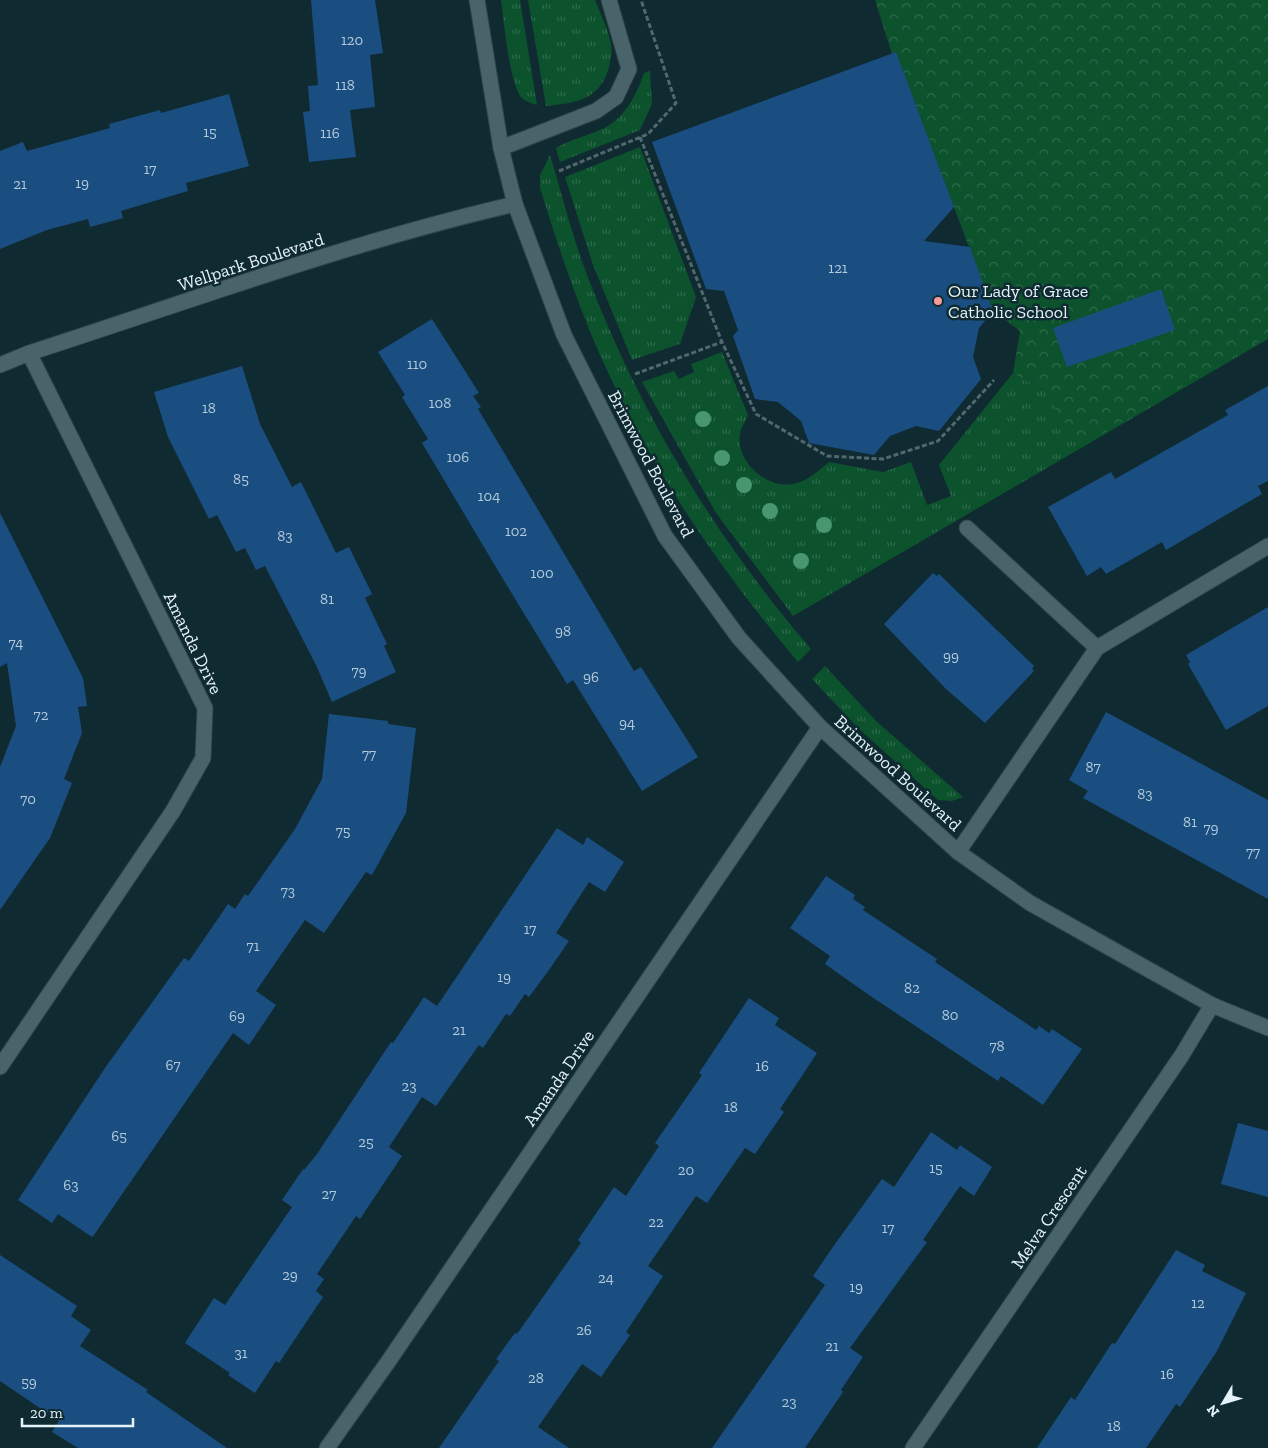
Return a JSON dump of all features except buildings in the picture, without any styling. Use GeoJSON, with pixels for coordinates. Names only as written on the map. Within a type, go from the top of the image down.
{"type":"FeatureCollection","features":[{"type":"Feature","properties":{"kind":"street","name":"Brimwood Boulevard"},"geometry":{"type":"LineString","coordinates":[[477,0],[501,148],[516,204],[564,335],[666,536],[739,638],[820,728],[958,852],[1030,902],[1212,1005],[1268,1028]]}},
{"type":"Feature","properties":{"kind":"street"},"geometry":{"type":"LineString","coordinates":[[501,148],[596,111],[616,96],[630,69],[609,0]]}},
{"type":"Feature","properties":{"kind":"street","name":"Wellpark Boulevard"},"geometry":{"type":"LineString","coordinates":[[0,365],[29,353],[291,268],[466,216],[516,204]]}},
{"type":"Feature","properties":{"kind":"street","name":"Amanda Drive"},"geometry":{"type":"LineString","coordinates":[[0,1067],[174,810],[203,758],[205,708],[29,353]]}},
{"type":"Feature","properties":{"kind":"street"},"geometry":{"type":"LineString","coordinates":[[967,528],[1097,648]]}},
{"type":"Feature","properties":{"kind":"street","name":"Brimwood Boulevard"},"geometry":{"type":"LineString","coordinates":[[958,852],[1097,648],[1268,546]]}},
{"type":"Feature","properties":{"kind":"street","name":"Amanda Drive"},"geometry":{"type":"LineString","coordinates":[[327,1448],[444,1281],[820,728]]}},
{"type":"Feature","properties":{"kind":"street","name":"Melva Crescent"},"geometry":{"type":"LineString","coordinates":[[913,1448],[1182,1055],[1212,1005]]}},
{"type":"Feature","properties":{"kind":"path"},"geometry":{"type":"LineString","coordinates":[[640,137],[722,342],[756,414],[827,456],[883,459],[938,442],[994,380]]}},
{"type":"Feature","properties":{"kind":"path"},"geometry":{"type":"LineString","coordinates":[[635,374],[722,342]]}},
{"type":"Feature","properties":{"kind":"green space"},"geometry":{"type":"Polygon","coordinates":[[[501,0],[520,0],[537,105],[523,99],[516,88],[508,50],[501,0]]]}},
{"type":"Feature","properties":{"kind":"green space"},"geometry":{"type":"Polygon","coordinates":[[[528,0],[595,0],[607,30],[612,50],[605,78],[600,87],[586,98],[546,106],[528,0]]]}},
{"type":"Feature","properties":{"kind":"green space"},"geometry":{"type":"Polygon","coordinates":[[[875,0],[1268,0],[1268,336],[1080,447],[1044,390],[1013,373],[1020,331],[993,311],[896,53],[892,54],[875,0]]]}},
{"type":"Feature","properties":{"kind":"green space"},"geometry":{"type":"Polygon","coordinates":[[[1268,0],[1268,339],[793,616],[716,513],[642,382],[674,371],[679,379],[694,372],[691,364],[722,352],[748,415],[740,433],[742,453],[754,471],[763,477],[773,482],[793,484],[808,478],[829,462],[883,472],[911,462],[927,505],[951,496],[939,465],[1013,373],[1044,390],[1268,0]]]}},
{"type":"Feature","properties":{"kind":"green space"},"geometry":{"type":"Polygon","coordinates":[[[650,71],[652,104],[640,130],[560,162],[556,148],[611,124],[629,105],[644,73],[650,71]]]}},
{"type":"Feature","properties":{"kind":"green space"},"geometry":{"type":"Polygon","coordinates":[[[640,147],[696,297],[680,344],[632,360],[593,265],[565,177],[640,147]]]}},
{"type":"Feature","properties":{"kind":"green space"},"geometry":{"type":"Polygon","coordinates":[[[550,155],[583,264],[627,368],[652,418],[710,514],[741,561],[811,649],[798,662],[741,591],[688,516],[641,437],[620,397],[583,314],[540,188],[540,175],[550,155]]]}},
{"type":"Feature","properties":{"kind":"green space"},"geometry":{"type":"Polygon","coordinates":[[[825,666],[876,721],[963,797],[952,801],[938,800],[859,729],[812,679],[825,666]]]}},
{"type":"Feature","properties":{"kind":"place","name":"Our Lady of Grace Catholic School"},"geometry":{"type":"Point","coordinates":[938,301]}}]}
